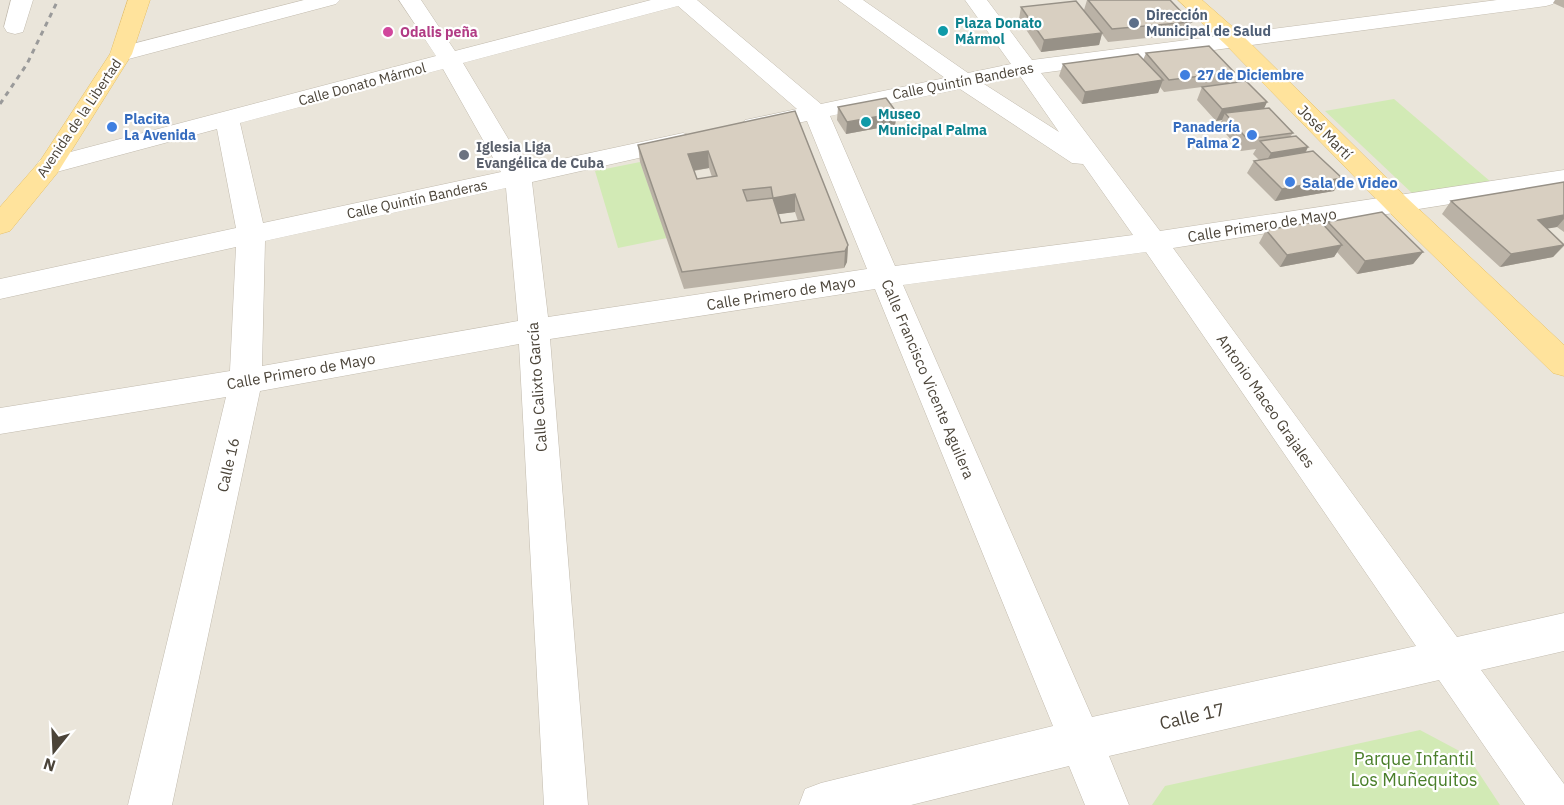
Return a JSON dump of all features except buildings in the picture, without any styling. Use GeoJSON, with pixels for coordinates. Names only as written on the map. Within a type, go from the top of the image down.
{"type":"FeatureCollection","features":[{"type":"Feature","properties":{"kind":"main road","name":"Avenida de la Libertad"},"geometry":{"type":"LineString","coordinates":[[0,225],[49,166],[121,54],[139,0]]}},
{"type":"Feature","properties":{"kind":"main road","name":"José Martí"},"geometry":{"type":"LineString","coordinates":[[1189,0],[1235,41],[1397,204],[1564,364]]}},
{"type":"Feature","properties":{"kind":"street"},"geometry":{"type":"LineString","coordinates":[[0,6],[22,0],[15,27]]}},
{"type":"Feature","properties":{"kind":"street"},"geometry":{"type":"LineString","coordinates":[[121,54],[329,0]]}},
{"type":"Feature","properties":{"kind":"street","name":"Calle Calixto García"},"geometry":{"type":"LineString","coordinates":[[410,0],[450,60],[518,178],[534,330],[566,805]]}},
{"type":"Feature","properties":{"kind":"street","name":"Calle Donato Mármol"},"geometry":{"type":"LineString","coordinates":[[49,166],[675,0]]}},
{"type":"Feature","properties":{"kind":"street","name":"Calle Francisco Vicente Aguilera"},"geometry":{"type":"LineString","coordinates":[[684,0],[815,111],[1107,805]]}},
{"type":"Feature","properties":{"kind":"street"},"geometry":{"type":"LineString","coordinates":[[849,0],[963,80],[1097,168]]}},
{"type":"Feature","properties":{"kind":"street","name":"Antonio Maceo Grajales"},"geometry":{"type":"LineString","coordinates":[[976,0],[1153,242],[1552,805]]}},
{"type":"Feature","properties":{"kind":"street"},"geometry":{"type":"LineString","coordinates":[[1534,1],[1564,15]]}},
{"type":"Feature","properties":{"kind":"street","name":"Calle Quintín Banderas"},"geometry":{"type":"LineString","coordinates":[[735,129],[1025,68],[1534,1]]}},
{"type":"Feature","properties":{"kind":"street","name":"Calle 16"},"geometry":{"type":"LineString","coordinates":[[150,805],[246,381],[251,233],[227,120]]}},
{"type":"Feature","properties":{"kind":"street","name":"Calle Quintín Banderas"},"geometry":{"type":"LineString","coordinates":[[0,289],[701,137]]}},
{"type":"Feature","properties":{"kind":"street","name":"Calle Primero de Mayo"},"geometry":{"type":"LineString","coordinates":[[0,421],[246,381],[534,330],[885,277],[1153,242],[1564,178]]}},
{"type":"Feature","properties":{"kind":"street","name":"Calle 17"},"geometry":{"type":"LineString","coordinates":[[821,805],[1081,741],[1564,632]]}},
{"type":"Feature","properties":{"kind":"shaded area"},"geometry":{"type":"Polygon","coordinates":[[[0,0],[1564,0],[1564,805],[0,805],[0,0]]]}},
{"type":"Feature","properties":{"kind":"green space"},"geometry":{"type":"Polygon","coordinates":[[[1394,99],[1491,182],[1414,195],[1325,111],[1394,99]]]}},
{"type":"Feature","properties":{"kind":"green space"},"geometry":{"type":"Polygon","coordinates":[[[640,162],[667,238],[618,248],[595,171],[640,162]]]}},
{"type":"Feature","properties":{"kind":"green space","name":"Parque Infantil Los Muñequitos"},"geometry":{"type":"Polygon","coordinates":[[[1420,730],[1467,755],[1500,805],[1152,805],[1165,786],[1420,730]]]}},
{"type":"Feature","properties":{"kind":"railway"},"geometry":{"type":"LineString","coordinates":[[0,104],[27,64],[58,0]]}},
{"type":"Feature","properties":{"kind":"place","name":"Dirección Municipal de Salud"},"geometry":{"type":"Point","coordinates":[1134,23]}},
{"type":"Feature","properties":{"kind":"place","name":"Plaza Donato Mármol"},"geometry":{"type":"Point","coordinates":[943,31]}},
{"type":"Feature","properties":{"kind":"place","name":"Odalis peña"},"geometry":{"type":"Point","coordinates":[388,32]}},
{"type":"Feature","properties":{"kind":"place","name":"27 de Diciembre"},"geometry":{"type":"Point","coordinates":[1185,75]}},
{"type":"Feature","properties":{"kind":"place","name":"Museo Municipal Palma"},"geometry":{"type":"Point","coordinates":[866,122]}},
{"type":"Feature","properties":{"kind":"place","name":"Placita La Avenida"},"geometry":{"type":"Point","coordinates":[112,127]}},
{"type":"Feature","properties":{"kind":"place","name":"Panadería Palma 2"},"geometry":{"type":"Point","coordinates":[1252,135]}},
{"type":"Feature","properties":{"kind":"place","name":"Iglesia Liga Evangélica de Cuba"},"geometry":{"type":"Point","coordinates":[464,155]}},
{"type":"Feature","properties":{"kind":"place","name":"Sala de Video"},"geometry":{"type":"Point","coordinates":[1290,182]}}]}
